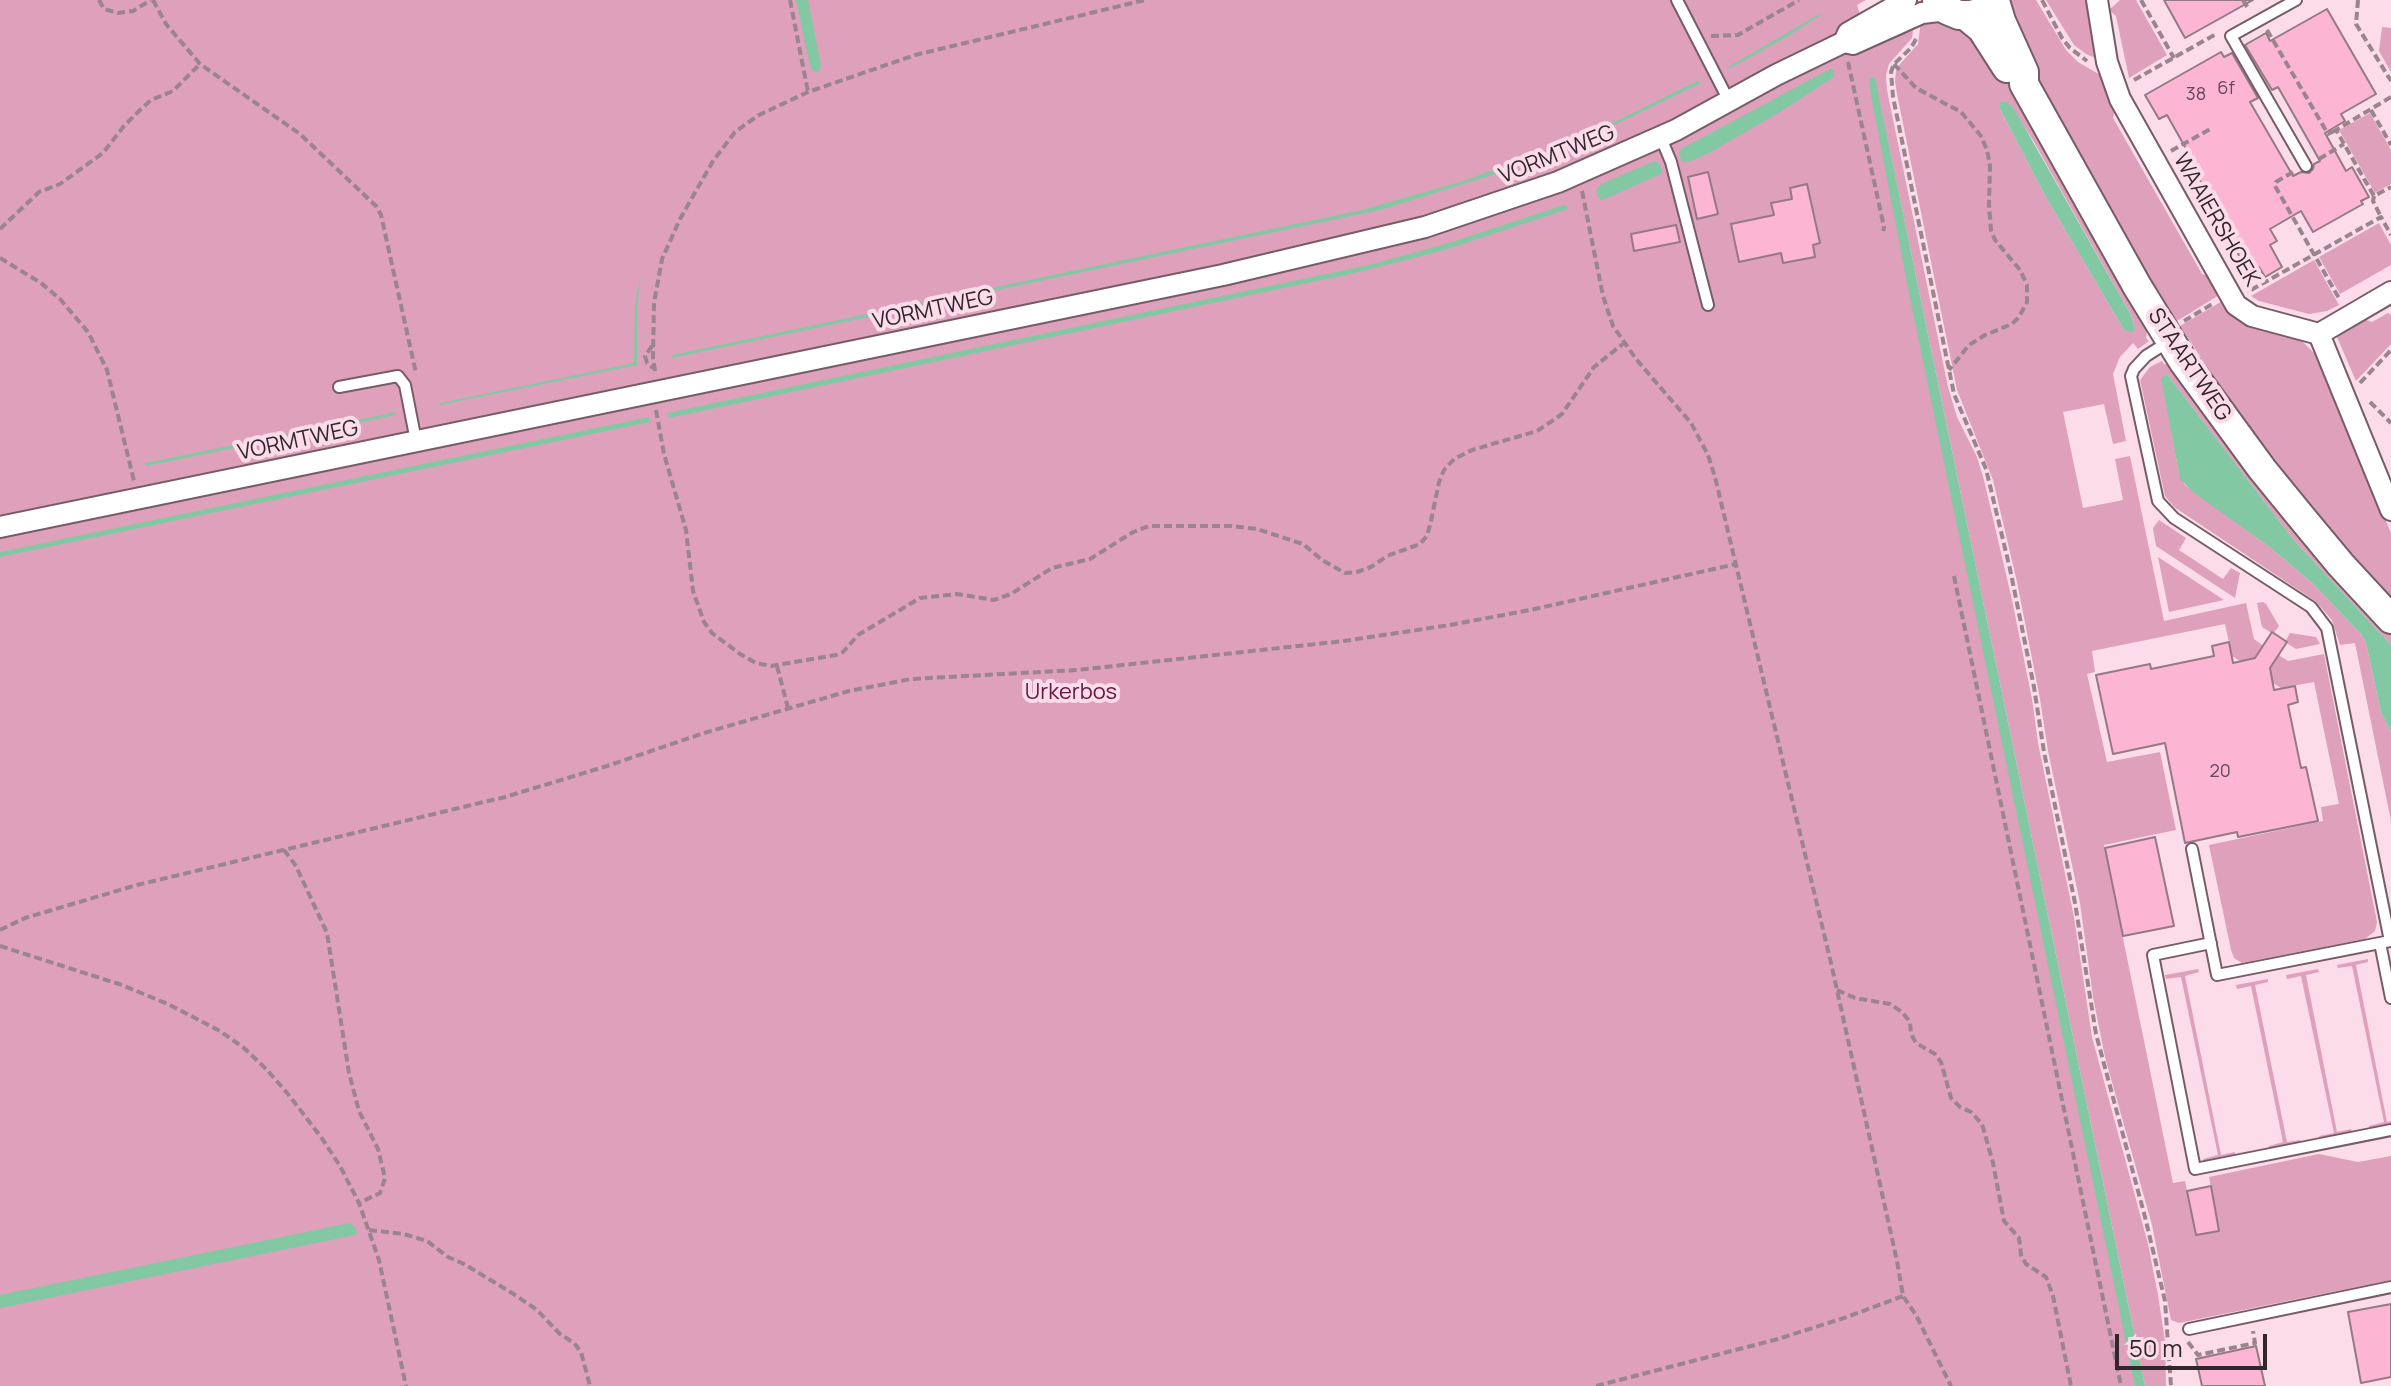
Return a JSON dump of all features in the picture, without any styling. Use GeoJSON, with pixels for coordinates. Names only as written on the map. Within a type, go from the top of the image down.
{"type":"FeatureCollection","features":[{"type":"Feature","properties":{"kind":"main road"},"geometry":{"type":"LineString","coordinates":[[1950,8],[1982,12],[1996,1]]}},
{"type":"Feature","properties":{"kind":"main road","name":"STAARTWEG"},"geometry":{"type":"LineString","coordinates":[[1996,1],[2001,21],[2024,72],[2024,84],[2137,286],[2174,333],[2208,396],[2272,481],[2341,565],[2391,619]]}},
{"type":"Feature","properties":{"kind":"main road","name":"STAARTWEG"},"geometry":{"type":"LineString","coordinates":[[1950,8],[1982,29],[2014,79],[2024,84]]}},
{"type":"Feature","properties":{"kind":"street","name":"VORMTWEG"},"geometry":{"type":"LineString","coordinates":[[0,527],[1195,281],[1398,235],[1508,201],[1661,138],[1844,42],[1848,33],[1906,0]]}},
{"type":"Feature","properties":{"kind":"street","name":"WAAIERSHOEK"},"geometry":{"type":"LineString","coordinates":[[2097,0],[2107,62],[2116,90],[2236,305],[2252,316],[2319,334]]}},
{"type":"Feature","properties":{"kind":"street","name":"VORMTWEG"},"geometry":{"type":"LineString","coordinates":[[1844,42],[1853,44],[1922,13],[1950,8]]}},
{"type":"Feature","properties":{"kind":"street"},"geometry":{"type":"LineString","coordinates":[[2391,292],[2319,334],[2350,394],[2391,510]]}},
{"type":"Feature","properties":{"kind":"lane"},"geometry":{"type":"LineString","coordinates":[[1677,0],[1729,101]]}},
{"type":"Feature","properties":{"kind":"lane"},"geometry":{"type":"LineString","coordinates":[[2296,0],[2231,36],[2306,166]]}},
{"type":"Feature","properties":{"kind":"lane"},"geometry":{"type":"LineString","coordinates":[[1661,138],[1671,162],[1708,305]]}},
{"type":"Feature","properties":{"kind":"lane"},"geometry":{"type":"LineString","coordinates":[[2174,333],[2146,356],[2131,376],[2156,494],[2161,507],[2174,518],[2311,607],[2327,628],[2390,941],[2217,975],[2192,849]]}},
{"type":"Feature","properties":{"kind":"lane"},"geometry":{"type":"LineString","coordinates":[[339,387],[398,376],[405,385],[416,441]]}},
{"type":"Feature","properties":{"kind":"lane"},"geometry":{"type":"LineString","coordinates":[[2211,943],[2153,955],[2195,1169],[2391,1130]]}},
{"type":"Feature","properties":{"kind":"lane"},"geometry":{"type":"LineString","coordinates":[[2380,943],[2391,998]]}},
{"type":"Feature","properties":{"kind":"lane"},"geometry":{"type":"LineString","coordinates":[[2188,1334],[2391,1287]]}},
{"type":"Feature","properties":{"kind":"path"},"geometry":{"type":"LineString","coordinates":[[99,0],[104,9],[118,13],[133,11],[152,0],[172,32],[200,64],[300,134],[376,206],[381,215],[418,378]]}},
{"type":"Feature","properties":{"kind":"path"},"geometry":{"type":"LineString","coordinates":[[790,0],[808,92]]}},
{"type":"Feature","properties":{"kind":"path"},"geometry":{"type":"LineString","coordinates":[[654,370],[654,303],[662,259],[680,219],[713,161],[735,132],[759,115],[808,92],[940,48],[1145,0]]}},
{"type":"Feature","properties":{"kind":"path"},"geometry":{"type":"LineString","coordinates":[[1694,34],[1738,35],[1799,0]]}},
{"type":"Feature","properties":{"kind":"path"},"geometry":{"type":"LineString","coordinates":[[2042,0],[2062,38],[2088,62]]}},
{"type":"Feature","properties":{"kind":"path"},"geometry":{"type":"LineString","coordinates":[[2141,0],[2174,58]]}},
{"type":"Feature","properties":{"kind":"path"},"geometry":{"type":"LineString","coordinates":[[2358,0],[2356,24],[2391,81]]}},
{"type":"Feature","properties":{"kind":"path"},"geometry":{"type":"LineString","coordinates":[[2116,90],[2228,29]]}},
{"type":"Feature","properties":{"kind":"path"},"geometry":{"type":"LineString","coordinates":[[1917,30],[1911,48],[1894,64],[1891,78],[1893,97],[1949,370],[1959,410],[1986,469],[2010,569],[2075,903],[2096,1034],[2165,1301],[2171,1386]]}},
{"type":"Feature","properties":{"kind":"path"},"geometry":{"type":"LineString","coordinates":[[2267,31],[2328,134],[2391,97]]}},
{"type":"Feature","properties":{"kind":"path"},"geometry":{"type":"LineString","coordinates":[[1844,42],[1883,231]]}},
{"type":"Feature","properties":{"kind":"path"},"geometry":{"type":"LineString","coordinates":[[0,229],[39,192],[60,184],[103,153],[140,110],[151,100],[173,91],[200,64]]}},
{"type":"Feature","properties":{"kind":"path"},"geometry":{"type":"LineString","coordinates":[[1894,64],[1916,88],[1961,112],[1981,136],[1990,166],[1991,230],[2027,285],[2027,302],[2019,317],[2012,324],[1969,345],[1949,370]]}},
{"type":"Feature","properties":{"kind":"path"},"geometry":{"type":"LineString","coordinates":[[2371,110],[2391,145]]}},
{"type":"Feature","properties":{"kind":"path"},"geometry":{"type":"LineString","coordinates":[[2166,154],[2212,128]]}},
{"type":"Feature","properties":{"kind":"path"},"geometry":{"type":"LineString","coordinates":[[2336,130],[2374,196],[2373,201],[2391,235]]}},
{"type":"Feature","properties":{"kind":"path"},"geometry":{"type":"LineString","coordinates":[[2344,144],[2276,182],[2275,186],[2349,317]]}},
{"type":"Feature","properties":{"kind":"path"},"geometry":{"type":"LineString","coordinates":[[1580,182],[1603,296],[1613,326],[1701,440],[1715,477],[1837,990],[1903,1296],[1951,1386]]}},
{"type":"Feature","properties":{"kind":"path"},"geometry":{"type":"LineString","coordinates":[[2374,196],[2391,187]]}},
{"type":"Feature","properties":{"kind":"path"},"geometry":{"type":"LineString","coordinates":[[2245,294],[2381,217]]}},
{"type":"Feature","properties":{"kind":"path"},"geometry":{"type":"LineString","coordinates":[[0,258],[41,283],[60,299],[88,332],[107,370],[134,482]]}},
{"type":"Feature","properties":{"kind":"path"},"geometry":{"type":"LineString","coordinates":[[2174,333],[2223,298]]}},
{"type":"Feature","properties":{"kind":"path"},"geometry":{"type":"LineString","coordinates":[[659,426],[686,530],[693,591],[704,622],[712,633],[740,654],[766,667],[843,652],[858,635],[920,598],[957,594],[994,600],[1011,594],[1052,568],[1090,559],[1133,532],[1149,526],[1257,529],[1303,544],[1345,573],[1371,567],[1387,556],[1413,549],[1427,536],[1439,482],[1454,459],[1472,450],[1537,431],[1549,423],[1562,414],[1594,367],[1624,343]]}},
{"type":"Feature","properties":{"kind":"path"},"geometry":{"type":"LineString","coordinates":[[2391,350],[2350,394],[2391,423]]}},
{"type":"Feature","properties":{"kind":"path"},"geometry":{"type":"LineString","coordinates":[[0,930],[61,906],[209,867],[505,797],[849,691],[911,679],[1147,663],[1344,641],[1450,625],[1736,564]]}},
{"type":"Feature","properties":{"kind":"path"},"geometry":{"type":"LineString","coordinates":[[1954,576],[2121,1386]]}},
{"type":"Feature","properties":{"kind":"path"},"geometry":{"type":"LineString","coordinates":[[777,666],[788,708]]}},
{"type":"Feature","properties":{"kind":"path"},"geometry":{"type":"LineString","coordinates":[[284,850],[296,866],[327,933],[349,1073],[359,1111],[378,1149],[385,1178],[380,1193],[359,1203]]}},
{"type":"Feature","properties":{"kind":"path"},"geometry":{"type":"LineString","coordinates":[[0,946],[144,994],[192,1015],[244,1048],[277,1082],[340,1166],[359,1203],[379,1260],[406,1386]]}},
{"type":"Feature","properties":{"kind":"path"},"geometry":{"type":"LineString","coordinates":[[1837,990],[1855,998],[1890,1004],[1902,1012],[1910,1022],[1916,1043],[1935,1054],[1941,1062],[1951,1098],[1982,1124],[2004,1221],[2019,1238],[2021,1255],[2026,1264],[2046,1277],[2053,1296],[2071,1386]]}},
{"type":"Feature","properties":{"kind":"path"},"geometry":{"type":"LineString","coordinates":[[369,1230],[404,1234],[427,1241],[448,1257],[497,1282],[537,1310],[581,1352],[590,1386]]}},
{"type":"Feature","properties":{"kind":"path"},"geometry":{"type":"LineString","coordinates":[[1596,1386],[1803,1331],[1903,1296]]}},
{"type":"Feature","properties":{"kind":"path"},"geometry":{"type":"LineString","coordinates":[[2188,1334],[2198,1355],[2255,1343],[2255,1340]]}},
{"type":"Feature","properties":{"kind":"green space","name":"Urkerbos"},"geometry":{"type":"Polygon","coordinates":[[[0,0],[1866,0],[1857,5],[1860,15],[1886,0],[1911,25],[1913,31],[1912,38],[1889,64],[1887,90],[1948,387],[1957,417],[1977,457],[1984,480],[2012,600],[2074,917],[2092,1037],[2148,1244],[2158,1295],[2165,1341],[2166,1386],[2145,1386],[1875,78],[2142,1386],[0,1386],[0,0]]]}},
{"type":"Feature","properties":{"kind":"green space"},"geometry":{"type":"Polygon","coordinates":[[[2008,0],[2036,0],[2066,50],[2078,62],[2102,76],[2115,109],[2113,118],[2202,274],[2210,276],[2221,294],[2177,321],[2154,284],[2146,281],[2038,84],[2008,0]]]}},
{"type":"Feature","properties":{"kind":"green space"},"geometry":{"type":"Polygon","coordinates":[[[2046,0],[2088,0],[2098,59],[2074,45],[2046,0]]]}},
{"type":"Feature","properties":{"kind":"green space"},"geometry":{"type":"Polygon","coordinates":[[[2120,0],[2136,0],[2167,55],[2129,78],[2116,16],[2109,10],[2120,0]]]}},
{"type":"Feature","properties":{"kind":"green space"},"geometry":{"type":"Polygon","coordinates":[[[1921,20],[1966,27],[1987,49],[2037,129],[2148,324],[2146,338],[2149,341],[2138,349],[2133,343],[2120,357],[2113,374],[2126,441],[2113,444],[2104,404],[2063,412],[2083,508],[2123,500],[2115,459],[2130,456],[2164,621],[2246,603],[2254,639],[2265,647],[2258,658],[2243,663],[2232,656],[2225,624],[2092,651],[2095,672],[2087,674],[2107,762],[2160,752],[2176,830],[2104,845],[2173,1183],[2185,1181],[2196,1235],[2219,1230],[2209,1177],[2319,1154],[2358,1162],[2391,1156],[2391,1280],[2179,1323],[2171,1320],[2152,1225],[2105,1057],[2080,903],[2017,582],[1993,480],[1957,390],[1897,94],[1896,71],[1918,44],[1921,20]],[[2009,103],[1999,107],[2044,194],[2124,330],[2135,329],[2131,315],[2009,103]]]}},
{"type":"Feature","properties":{"kind":"green space"},"geometry":{"type":"Polygon","coordinates":[[[2382,27],[2391,28],[2391,72],[2379,51],[2382,27]]]}},
{"type":"Feature","properties":{"kind":"green space"},"geometry":{"type":"Polygon","coordinates":[[[2370,113],[2391,150],[2391,184],[2375,193],[2339,130],[2370,113]]]}},
{"type":"Feature","properties":{"kind":"green space"},"geometry":{"type":"Polygon","coordinates":[[[2379,223],[2391,245],[2391,265],[2340,294],[2319,257],[2379,223]]]}},
{"type":"Feature","properties":{"kind":"green space"},"geometry":{"type":"Polygon","coordinates":[[[2314,260],[2339,305],[2309,314],[2259,301],[2251,296],[2314,260]]]}},
{"type":"Feature","properties":{"kind":"green space"},"geometry":{"type":"Polygon","coordinates":[[[2224,300],[2239,320],[2299,338],[2321,364],[2391,533],[2391,606],[2214,390],[2216,380],[2180,326],[2224,300]]]}},
{"type":"Feature","properties":{"kind":"green space"},"geometry":{"type":"Polygon","coordinates":[[[2388,313],[2391,315],[2391,344],[2356,381],[2337,337],[2364,319],[2372,322],[2388,313]]]}},
{"type":"Feature","properties":{"kind":"green space"},"geometry":{"type":"Polygon","coordinates":[[[2162,361],[2174,365],[2391,631],[2391,645],[2293,539],[2167,374],[2162,378],[2179,474],[2185,485],[2271,548],[2312,583],[2362,635],[2381,713],[2391,732],[2391,821],[2355,643],[2340,645],[2332,620],[2315,601],[2174,507],[2165,496],[2140,380],[2150,367],[2162,361]]]}},
{"type":"Feature","properties":{"kind":"green space"},"geometry":{"type":"Polygon","coordinates":[[[2159,520],[2186,538],[2179,550],[2223,579],[2231,568],[2240,573],[2235,598],[2156,546],[2153,528],[2159,520]]]}},
{"type":"Feature","properties":{"kind":"green space"},"geometry":{"type":"Polygon","coordinates":[[[2158,557],[2224,600],[2169,612],[2158,557]]]}},
{"type":"Feature","properties":{"kind":"green space"},"geometry":{"type":"Polygon","coordinates":[[[2263,602],[2279,626],[2273,634],[2262,627],[2257,603],[2263,602]]]}},
{"type":"Feature","properties":{"kind":"green space"},"geometry":{"type":"Polygon","coordinates":[[[2290,633],[2316,637],[2320,644],[2296,649],[2285,642],[2290,633]]]}},
{"type":"Feature","properties":{"kind":"green space"},"geometry":{"type":"Polygon","coordinates":[[[2277,654],[2288,661],[2324,654],[2377,922],[2375,931],[2365,939],[2242,963],[2234,958],[2231,950],[2209,845],[2323,821],[2321,807],[2339,804],[2314,682],[2281,688],[2270,681],[2269,665],[2277,654]]]}},
{"type":"Feature","properties":{"kind":"green space"},"geometry":{"type":"Polygon","coordinates":[[[2368,959],[2368,962],[2356,965],[2387,1122],[2391,1121],[2391,1125],[2370,1129],[2369,1126],[2384,1122],[2352,966],[2338,968],[2337,965],[2368,959]]]}},
{"type":"Feature","properties":{"kind":"green space"},"geometry":{"type":"Polygon","coordinates":[[[2198,969],[2199,972],[2185,976],[2221,1155],[2235,1152],[2235,1155],[2204,1161],[2218,1155],[2181,977],[2166,979],[2165,975],[2198,969]]]}},
{"type":"Feature","properties":{"kind":"green space"},"geometry":{"type":"Polygon","coordinates":[[[2318,969],[2319,972],[2306,975],[2337,1132],[2351,1129],[2352,1132],[2320,1139],[2319,1136],[2334,1133],[2301,976],[2287,979],[2286,975],[2318,969]]]}},
{"type":"Feature","properties":{"kind":"green space"},"geometry":{"type":"Polygon","coordinates":[[[2268,979],[2268,982],[2255,985],[2287,1142],[2300,1140],[2301,1143],[2269,1149],[2269,1146],[2283,1142],[2251,986],[2237,989],[2236,985],[2268,979]]]}},
{"type":"Feature","properties":{"kind":"shaded area"},"geometry":{"type":"Polygon","coordinates":[[[796,0],[808,0],[821,65],[818,73],[812,70],[809,62],[796,0]]]}},
{"type":"Feature","properties":{"kind":"shaded area"},"geometry":{"type":"Polygon","coordinates":[[[1824,13],[1788,36],[1728,67],[1814,17],[1824,13]]]}},
{"type":"Feature","properties":{"kind":"shaded area"},"geometry":{"type":"Polygon","coordinates":[[[1830,69],[1834,70],[1834,77],[1783,110],[1711,152],[1682,162],[1681,149],[1830,69]]]}},
{"type":"Feature","properties":{"kind":"shaded area"},"geometry":{"type":"Polygon","coordinates":[[[1871,77],[1875,78],[2145,1386],[2135,1386],[1909,294],[1871,96],[1871,77]]]}},
{"type":"Feature","properties":{"kind":"shaded area"},"geometry":{"type":"Polygon","coordinates":[[[1697,81],[1701,83],[1598,133],[1492,175],[1380,210],[672,358],[672,355],[1362,210],[1463,181],[1549,150],[1600,129],[1697,81]]]}},
{"type":"Feature","properties":{"kind":"shaded area"},"geometry":{"type":"Polygon","coordinates":[[[2001,101],[2009,103],[2017,114],[2131,315],[2135,329],[2131,332],[2124,330],[2044,194],[1999,107],[2001,101]]]}},
{"type":"Feature","properties":{"kind":"shaded area"},"geometry":{"type":"Polygon","coordinates":[[[1655,161],[1662,171],[1659,175],[1607,198],[1601,200],[1598,197],[1596,190],[1601,184],[1655,161]]]}},
{"type":"Feature","properties":{"kind":"shaded area"},"geometry":{"type":"Polygon","coordinates":[[[1564,205],[1568,209],[1448,249],[1355,273],[669,418],[667,413],[1369,265],[1452,242],[1564,205]]]}},
{"type":"Feature","properties":{"kind":"shaded area"},"geometry":{"type":"Polygon","coordinates":[[[641,274],[637,308],[637,365],[440,405],[634,363],[635,304],[641,274]]]}},
{"type":"Feature","properties":{"kind":"shaded area"},"geometry":{"type":"Polygon","coordinates":[[[2167,374],[2293,539],[2391,645],[2391,732],[2381,713],[2362,635],[2312,583],[2180,479],[2161,378],[2167,374]]]}},
{"type":"Feature","properties":{"kind":"shaded area"},"geometry":{"type":"Polygon","coordinates":[[[396,412],[396,415],[146,466],[145,463],[396,412]]]}},
{"type":"Feature","properties":{"kind":"shaded area"},"geometry":{"type":"Polygon","coordinates":[[[649,417],[650,422],[0,557],[0,552],[649,417]]]}},
{"type":"Feature","properties":{"kind":"shaded area"},"geometry":{"type":"Polygon","coordinates":[[[350,1223],[357,1234],[0,1308],[0,1295],[350,1223]]]}},
{"type":"Feature","properties":{"kind":"building"},"geometry":{"type":"Polygon","coordinates":[[[2164,0],[2253,0],[2185,38],[2164,0]]]}},
{"type":"Feature","properties":{"kind":"building"},"geometry":{"type":"Polygon","coordinates":[[[2327,9],[2376,94],[2341,114],[2345,121],[2325,133],[2346,171],[2352,167],[2369,197],[2361,201],[2363,204],[2313,232],[2301,211],[2270,229],[2277,241],[2270,245],[2282,267],[2265,277],[2259,267],[2251,271],[2248,264],[2245,266],[2167,115],[2159,119],[2145,95],[2221,52],[2224,57],[2232,53],[2258,98],[2250,102],[2293,176],[2301,172],[2309,173],[2320,161],[2278,87],[2272,90],[2245,45],[2266,33],[2270,41],[2327,9]]]}},
{"type":"Feature","properties":{"kind":"building"},"geometry":{"type":"Polygon","coordinates":[[[1708,172],[1718,214],[1697,219],[1688,177],[1708,172]]]}},
{"type":"Feature","properties":{"kind":"building"},"geometry":{"type":"Polygon","coordinates":[[[1807,184],[1820,243],[1813,245],[1815,257],[1783,263],[1781,253],[1739,262],[1731,224],[1774,215],[1771,203],[1792,199],[1790,188],[1807,184]]]}},
{"type":"Feature","properties":{"kind":"building"},"geometry":{"type":"Polygon","coordinates":[[[1676,225],[1680,242],[1634,251],[1631,234],[1676,225]]]}},
{"type":"Feature","properties":{"kind":"building"},"geometry":{"type":"Polygon","coordinates":[[[2272,632],[2287,642],[2270,668],[2274,690],[2295,686],[2298,702],[2288,705],[2301,768],[2306,767],[2318,821],[2238,837],[2237,832],[2185,843],[2165,743],[2113,754],[2096,675],[2150,664],[2151,669],[2214,656],[2212,646],[2229,642],[2233,663],[2255,658],[2272,632]]]}},
{"type":"Feature","properties":{"kind":"building"},"geometry":{"type":"Polygon","coordinates":[[[2155,837],[2174,926],[2123,936],[2105,848],[2155,837]]]}},
{"type":"Feature","properties":{"kind":"building"},"geometry":{"type":"Polygon","coordinates":[[[2211,1186],[2219,1231],[2196,1235],[2187,1191],[2211,1186]]]}},
{"type":"Feature","properties":{"kind":"building"},"geometry":{"type":"Polygon","coordinates":[[[2391,1304],[2391,1377],[2361,1383],[2348,1312],[2391,1304]]]}},
{"type":"Feature","properties":{"kind":"building"},"geometry":{"type":"Polygon","coordinates":[[[2256,1346],[2265,1386],[2202,1386],[2196,1359],[2256,1346]]]}}]}
